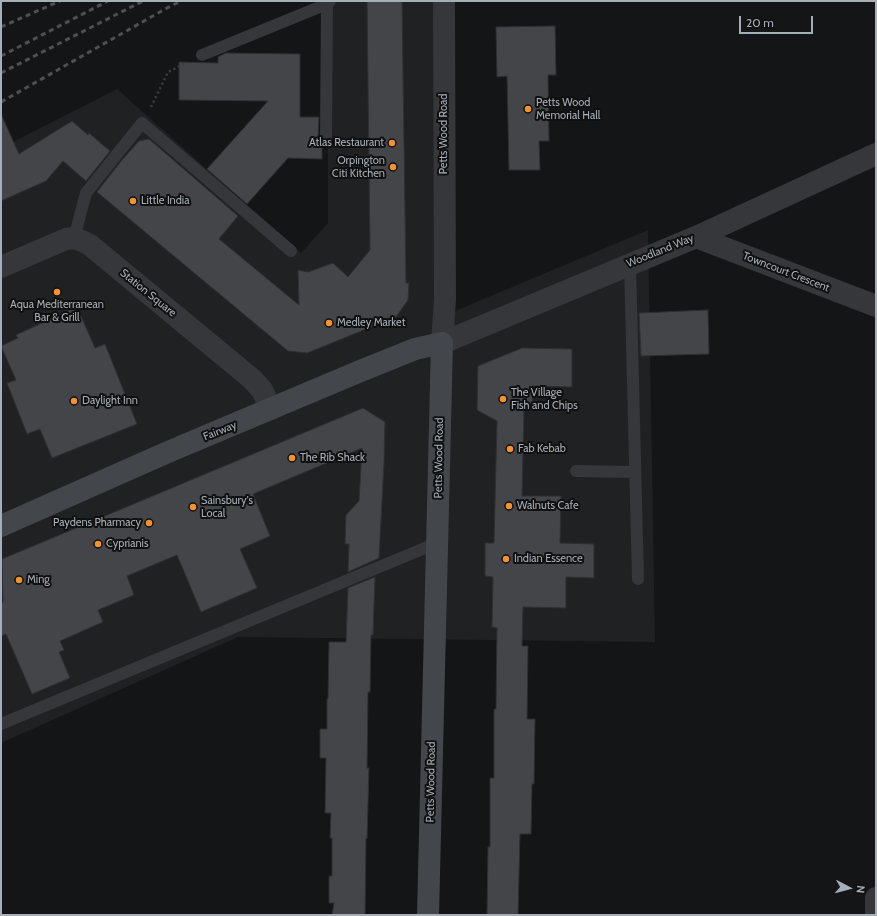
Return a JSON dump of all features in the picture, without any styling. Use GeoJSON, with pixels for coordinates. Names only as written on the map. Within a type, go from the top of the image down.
{"type":"FeatureCollection","features":[{"type":"Feature","properties":{"kind":"street","name":"Petts Wood Road"},"geometry":{"type":"LineString","coordinates":[[428,915],[442,343],[445,299],[444,1]]}},
{"type":"Feature","properties":{"kind":"street","name":"Woodland Way"},"geometry":{"type":"LineString","coordinates":[[442,343],[696,237],[876,154]]}},
{"type":"Feature","properties":{"kind":"street","name":"Towncourt Crescent"},"geometry":{"type":"LineString","coordinates":[[696,237],[876,306]]}},
{"type":"Feature","properties":{"kind":"street"},"geometry":{"type":"LineString","coordinates":[[1,267],[60,241],[74,238]]}},
{"type":"Feature","properties":{"kind":"street","name":"Station Square"},"geometry":{"type":"LineString","coordinates":[[74,238],[90,246],[252,379],[262,390],[271,409]]}},
{"type":"Feature","properties":{"kind":"street","name":"Fairway"},"geometry":{"type":"LineString","coordinates":[[1,526],[168,452],[271,409],[415,350],[442,343]]}},
{"type":"Feature","properties":{"kind":"street"},"geometry":{"type":"LineString","coordinates":[[876,898],[876,915]]}},
{"type":"Feature","properties":{"kind":"lane"},"geometry":{"type":"LineString","coordinates":[[202,55],[328,2],[326,138]]}},
{"type":"Feature","properties":{"kind":"lane"},"geometry":{"type":"LineString","coordinates":[[74,238],[86,193],[142,123],[291,251]]}},
{"type":"Feature","properties":{"kind":"lane"},"geometry":{"type":"LineString","coordinates":[[630,264],[638,579]]}},
{"type":"Feature","properties":{"kind":"lane"},"geometry":{"type":"LineString","coordinates":[[576,471],[635,472]]}},
{"type":"Feature","properties":{"kind":"lane"},"geometry":{"type":"LineString","coordinates":[[1,724],[437,543]]}},
{"type":"Feature","properties":{"kind":"path"},"geometry":{"type":"LineString","coordinates":[[142,123],[168,72],[202,55]]}},
{"type":"Feature","properties":{"kind":"shaded area"},"geometry":{"type":"Polygon","coordinates":[[[328,1],[435,1],[443,316],[648,230],[655,642],[238,637],[1,743],[1,148],[117,89],[301,253],[328,223],[328,1]]]}},
{"type":"Feature","properties":{"kind":"building"},"geometry":{"type":"Polygon","coordinates":[[[367,1],[402,1],[406,283],[409,283],[408,300],[396,317],[307,353],[288,351],[97,192],[139,141],[149,139],[238,216],[219,239],[299,305],[298,270],[308,272],[333,263],[348,277],[370,250],[367,1]]]}},
{"type":"Feature","properties":{"kind":"building","name":"Petts Wood Memorial Hall"},"geometry":{"type":"Polygon","coordinates":[[[555,26],[556,75],[548,75],[549,141],[539,141],[540,170],[509,170],[507,76],[497,77],[496,27],[555,26]]]}},
{"type":"Feature","properties":{"kind":"building"},"geometry":{"type":"Polygon","coordinates":[[[226,53],[300,54],[300,117],[319,117],[318,138],[322,144],[322,159],[288,158],[247,204],[207,169],[268,101],[179,100],[179,62],[218,63],[218,57],[226,53]]]}},
{"type":"Feature","properties":{"kind":"building"},"geometry":{"type":"Polygon","coordinates":[[[1,114],[19,154],[72,121],[110,151],[86,181],[63,161],[46,181],[1,201],[1,114]]]}},
{"type":"Feature","properties":{"kind":"building","name":"Daylight Inn"},"geometry":{"type":"Polygon","coordinates":[[[77,307],[95,348],[105,344],[137,424],[52,458],[40,429],[27,434],[7,383],[16,380],[1,346],[18,338],[16,335],[77,307]]]}},
{"type":"Feature","properties":{"kind":"building"},"geometry":{"type":"Polygon","coordinates":[[[708,310],[709,354],[641,356],[639,313],[708,310]]]}},
{"type":"Feature","properties":{"kind":"building"},"geometry":{"type":"Polygon","coordinates":[[[522,348],[572,349],[572,387],[532,386],[533,409],[524,409],[522,496],[561,496],[560,543],[594,544],[594,578],[566,577],[566,608],[523,607],[522,646],[528,646],[527,719],[535,719],[534,784],[532,784],[531,834],[520,834],[518,915],[487,915],[488,847],[490,847],[490,778],[494,778],[494,709],[496,709],[497,628],[492,627],[493,577],[485,576],[485,543],[494,543],[497,421],[477,410],[478,366],[522,348]]]}},
{"type":"Feature","properties":{"kind":"building"},"geometry":{"type":"Polygon","coordinates":[[[363,408],[385,422],[379,558],[348,572],[349,544],[345,544],[346,515],[359,501],[362,448],[253,494],[270,536],[240,549],[257,588],[201,612],[177,555],[127,576],[134,595],[98,610],[103,622],[60,641],[64,650],[59,652],[70,678],[32,694],[6,634],[1,636],[1,603],[3,602],[2,559],[363,408]]]}},
{"type":"Feature","properties":{"kind":"building"},"geometry":{"type":"Polygon","coordinates":[[[375,577],[373,635],[371,635],[370,692],[368,692],[367,768],[369,768],[365,915],[332,915],[334,903],[329,903],[329,876],[332,876],[332,838],[330,838],[331,813],[325,813],[326,758],[320,758],[320,729],[327,729],[329,642],[346,642],[348,588],[375,577]]]}},
{"type":"Feature","properties":{"kind":"railway"},"geometry":{"type":"LineString","coordinates":[[1,27],[60,1]]}},
{"type":"Feature","properties":{"kind":"railway"},"geometry":{"type":"LineString","coordinates":[[1,56],[108,1]]}},
{"type":"Feature","properties":{"kind":"railway"},"geometry":{"type":"LineString","coordinates":[[1,73],[143,1]]}},
{"type":"Feature","properties":{"kind":"railway"},"geometry":{"type":"LineString","coordinates":[[1,102],[181,1]]}},
{"type":"Feature","properties":{"kind":"place","name":"Petts Wood Memorial Hall"},"geometry":{"type":"Point","coordinates":[528,109]}},
{"type":"Feature","properties":{"kind":"place","name":"Atlas Restaurant"},"geometry":{"type":"Point","coordinates":[392,143]}},
{"type":"Feature","properties":{"kind":"place","name":"Orpington Citi Kitchen"},"geometry":{"type":"Point","coordinates":[393,167]}},
{"type":"Feature","properties":{"kind":"place","name":"Little India"},"geometry":{"type":"Point","coordinates":[133,201]}},
{"type":"Feature","properties":{"kind":"place","name":"Aqua Mediterranean Bar & Grill"},"geometry":{"type":"Point","coordinates":[57,292]}},
{"type":"Feature","properties":{"kind":"place","name":"Medley Market"},"geometry":{"type":"Point","coordinates":[329,323]}},
{"type":"Feature","properties":{"kind":"place","name":"The Village Fish and Chips"},"geometry":{"type":"Point","coordinates":[503,399]}},
{"type":"Feature","properties":{"kind":"place","name":"Daylight Inn"},"geometry":{"type":"Point","coordinates":[74,401]}},
{"type":"Feature","properties":{"kind":"place","name":"Fab Kebab"},"geometry":{"type":"Point","coordinates":[510,449]}},
{"type":"Feature","properties":{"kind":"place","name":"The Rib Shack"},"geometry":{"type":"Point","coordinates":[292,458]}},
{"type":"Feature","properties":{"kind":"place","name":"Walnuts Cafe"},"geometry":{"type":"Point","coordinates":[509,506]}},
{"type":"Feature","properties":{"kind":"place","name":"Sainsbury's Local"},"geometry":{"type":"Point","coordinates":[193,507]}},
{"type":"Feature","properties":{"kind":"place","name":"Paydens Pharmacy"},"geometry":{"type":"Point","coordinates":[149,523]}},
{"type":"Feature","properties":{"kind":"place","name":"Cyprianis"},"geometry":{"type":"Point","coordinates":[98,544]}},
{"type":"Feature","properties":{"kind":"place","name":"Indian Essence"},"geometry":{"type":"Point","coordinates":[506,559]}},
{"type":"Feature","properties":{"kind":"place","name":"Ming"},"geometry":{"type":"Point","coordinates":[19,580]}}]}
